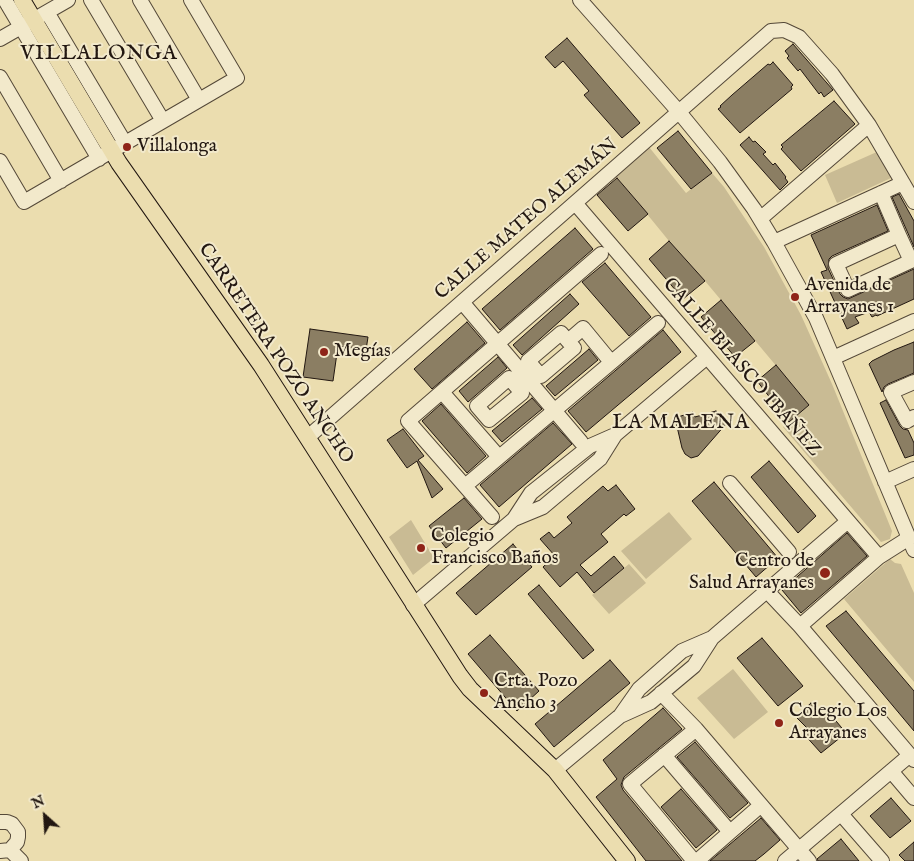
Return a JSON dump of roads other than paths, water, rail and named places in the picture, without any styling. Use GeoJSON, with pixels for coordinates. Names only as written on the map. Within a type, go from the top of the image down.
{"type":"FeatureCollection","features":[{"type":"Feature","properties":{"kind":"main road","name":"CARRETERA POZO ANCHO"},"geometry":{"type":"LineString","coordinates":[[22,0],[112,151],[229,318],[308,437],[447,657],[470,689],[555,770],[627,861]]}},
{"type":"Feature","properties":{"kind":"street"},"geometry":{"type":"LineString","coordinates":[[5,0],[34,20]]}},
{"type":"Feature","properties":{"kind":"street"},"geometry":{"type":"LineString","coordinates":[[0,39],[68,0]]}},
{"type":"Feature","properties":{"kind":"street"},"geometry":{"type":"LineString","coordinates":[[91,0],[162,121]]}},
{"type":"Feature","properties":{"kind":"street"},"geometry":{"type":"LineString","coordinates":[[140,0],[199,100]]}},
{"type":"Feature","properties":{"kind":"street"},"geometry":{"type":"LineString","coordinates":[[0,161],[24,202],[238,78],[191,0]]}},
{"type":"Feature","properties":{"kind":"street"},"geometry":{"type":"LineString","coordinates":[[580,0],[679,112],[720,162],[760,219],[816,318],[912,544],[879,558],[800,626]]}},
{"type":"Feature","properties":{"kind":"street","name":"CALLE MATEO ALEMÁN"},"geometry":{"type":"LineString","coordinates":[[308,437],[771,31],[784,30],[798,37],[832,74],[869,125]]}},
{"type":"Feature","properties":{"kind":"street"},"geometry":{"type":"LineString","coordinates":[[0,77],[61,181]]}},
{"type":"Feature","properties":{"kind":"street"},"geometry":{"type":"LineString","coordinates":[[760,219],[869,125],[914,202]]}},
{"type":"Feature","properties":{"kind":"street"},"geometry":{"type":"LineString","coordinates":[[774,242],[903,183]]}},
{"type":"Feature","properties":{"kind":"street"},"geometry":{"type":"LineString","coordinates":[[881,193],[911,261],[848,290],[836,264],[899,235]]}},
{"type":"Feature","properties":{"kind":"street","name":"CALLE BLASCO IBÁÑEZ"},"geometry":{"type":"LineString","coordinates":[[575,203],[879,558]]}},
{"type":"Feature","properties":{"kind":"street"},"geometry":{"type":"LineString","coordinates":[[492,517],[408,421],[601,254]]}},
{"type":"Feature","properties":{"kind":"street"},"geometry":{"type":"LineString","coordinates":[[462,302],[585,444],[589,454],[593,458],[600,459]]}},
{"type":"Feature","properties":{"kind":"street"},"geometry":{"type":"LineString","coordinates":[[833,358],[914,321]]}},
{"type":"Feature","properties":{"kind":"street"},"geometry":{"type":"LineString","coordinates":[[465,486],[658,323]]}},
{"type":"Feature","properties":{"kind":"street"},"geometry":{"type":"LineString","coordinates":[[568,341],[583,328],[611,362]]}},
{"type":"Feature","properties":{"kind":"street"},"geometry":{"type":"LineString","coordinates":[[471,425],[484,414],[489,420],[522,393],[528,361],[561,333],[574,348],[541,376],[526,378]]}},
{"type":"Feature","properties":{"kind":"street"},"geometry":{"type":"LineString","coordinates":[[514,518],[543,507],[600,459],[615,435],[706,357]]}},
{"type":"Feature","properties":{"kind":"street"},"geometry":{"type":"LineString","coordinates":[[914,382],[891,392],[907,421],[914,417]]}},
{"type":"Feature","properties":{"kind":"street"},"geometry":{"type":"LineString","coordinates":[[442,392],[499,457]]}},
{"type":"Feature","properties":{"kind":"street"},"geometry":{"type":"LineString","coordinates":[[413,605],[514,518],[531,493],[585,444],[615,435]]}},
{"type":"Feature","properties":{"kind":"street"},"geometry":{"type":"LineString","coordinates":[[885,482],[914,469]]}},
{"type":"Feature","properties":{"kind":"street"},"geometry":{"type":"LineString","coordinates":[[730,483],[789,552]]}},
{"type":"Feature","properties":{"kind":"street"},"geometry":{"type":"LineString","coordinates":[[531,493],[542,493],[545,498],[543,507]]}},
{"type":"Feature","properties":{"kind":"street"},"geometry":{"type":"LineString","coordinates":[[555,770],[620,716],[656,698],[694,666],[712,638],[848,521]]}},
{"type":"Feature","properties":{"kind":"street"},"geometry":{"type":"LineString","coordinates":[[767,591],[800,626],[912,757],[891,771],[785,861]]}},
{"type":"Feature","properties":{"kind":"street"},"geometry":{"type":"LineString","coordinates":[[620,716],[639,689],[682,651],[712,638]]}},
{"type":"Feature","properties":{"kind":"street"},"geometry":{"type":"LineString","coordinates":[[682,651],[679,660],[685,666],[694,666]]}},
{"type":"Feature","properties":{"kind":"street"},"geometry":{"type":"LineString","coordinates":[[639,689],[648,689],[656,698],[696,729],[809,861]]}},
{"type":"Feature","properties":{"kind":"street"},"geometry":{"type":"LineString","coordinates":[[696,729],[630,784],[696,861],[760,806]]}},
{"type":"Feature","properties":{"kind":"street"},"geometry":{"type":"LineString","coordinates":[[664,755],[730,832]]}},
{"type":"Feature","properties":{"kind":"street"},"geometry":{"type":"LineString","coordinates":[[891,771],[914,798]]}},
{"type":"Feature","properties":{"kind":"street"},"geometry":{"type":"LineString","coordinates":[[841,814],[882,861]]}},
{"type":"Feature","properties":{"kind":"street"},"geometry":{"type":"LineString","coordinates":[[0,822],[12,824],[18,832],[17,842],[5,850],[21,861]]}},
{"type":"Feature","properties":{"kind":"place","name":"Villalonga"},"geometry":{"type":"Point","coordinates":[127,147]}},
{"type":"Feature","properties":{"kind":"place","name":"Avenida de Arrayanes 1"},"geometry":{"type":"Point","coordinates":[795,297]}},
{"type":"Feature","properties":{"kind":"place","name":"Megías"},"geometry":{"type":"Point","coordinates":[324,352]}},
{"type":"Feature","properties":{"kind":"place","name":"Colegio Francisco Baños"},"geometry":{"type":"Point","coordinates":[421,548]}},
{"type":"Feature","properties":{"kind":"place","name":"Centro de Salud Arrayanes"},"geometry":{"type":"Point","coordinates":[825,573]}},
{"type":"Feature","properties":{"kind":"place","name":"Crta. Pozo Ancho 3"},"geometry":{"type":"Point","coordinates":[484,693]}},
{"type":"Feature","properties":{"kind":"place","name":"Colegio Los Arrayanes"},"geometry":{"type":"Point","coordinates":[779,723]}},
{"type":"Feature","properties":{"kind":"district","name":"VILLALONGA"},"geometry":{"type":"Point","coordinates":[99,55]}},
{"type":"Feature","properties":{"kind":"district","name":"LA MALENA"},"geometry":{"type":"Point","coordinates":[681,424]}}]}
